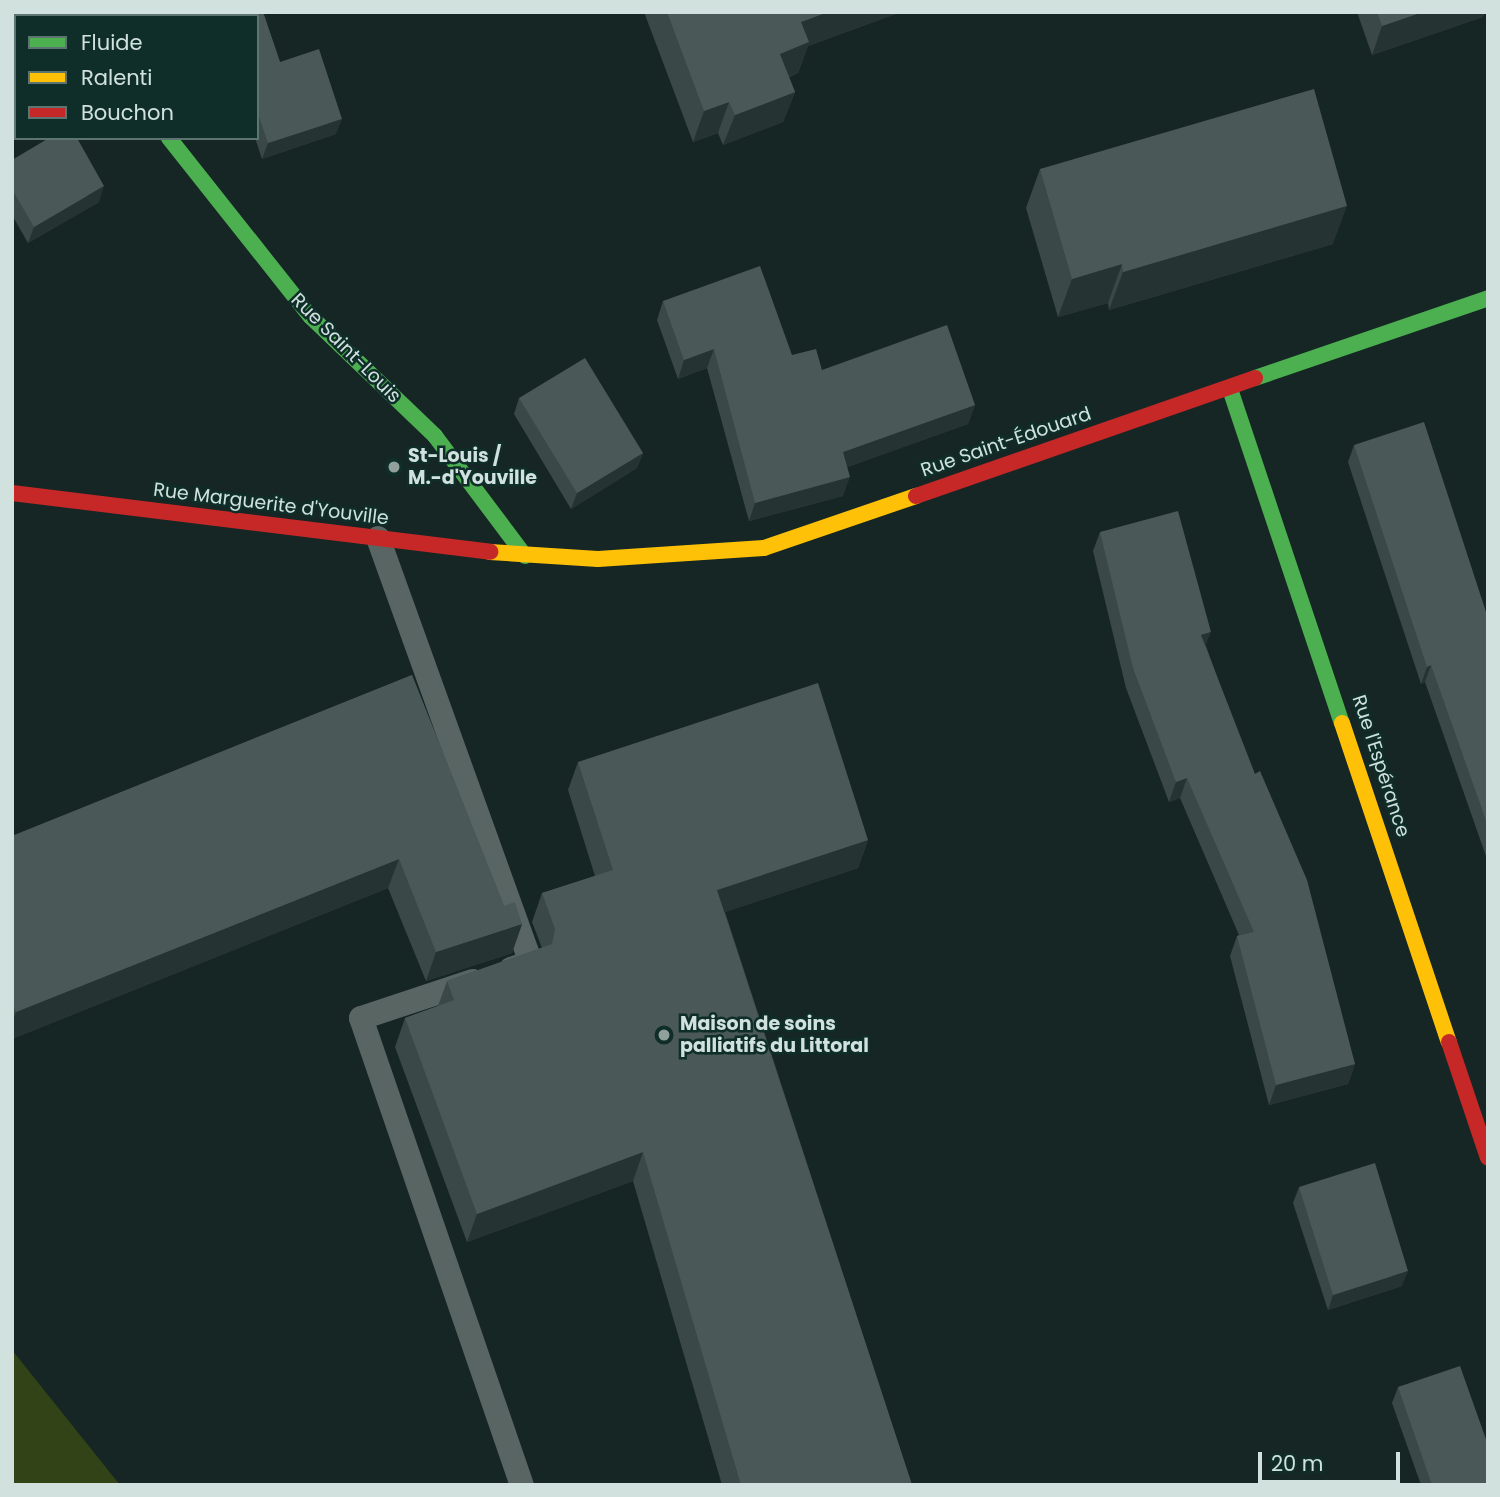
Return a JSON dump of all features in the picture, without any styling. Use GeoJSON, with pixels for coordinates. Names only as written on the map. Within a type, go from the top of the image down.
{"type":"FeatureCollection","features":[{"type":"Feature","properties":{"kind":"street","name":"Rue Saint-Louis"},"geometry":{"type":"LineString","coordinates":[[171,140],[311,317],[435,436],[525,556]]}},
{"type":"Feature","properties":{"kind":"street","name":"Rue Saint-Édouard"},"geometry":{"type":"LineString","coordinates":[[525,556],[598,559],[764,548],[1488,298]]}},
{"type":"Feature","properties":{"kind":"street","name":"Rue l'Espérance"},"geometry":{"type":"LineString","coordinates":[[1230,389],[1488,1158]]}},
{"type":"Feature","properties":{"kind":"street","name":"Rue Marguerite d'Youville"},"geometry":{"type":"LineString","coordinates":[[12,492],[525,556]]}},
{"type":"Feature","properties":{"kind":"lane"},"geometry":{"type":"LineString","coordinates":[[378,538],[531,962],[361,1018],[522,1485]]}},
{"type":"Feature","properties":{"kind":"green space"},"geometry":{"type":"Polygon","coordinates":[[[12,1350],[120,1485],[12,1485],[12,1350]]]}},
{"type":"Feature","properties":{"kind":"building"},"geometry":{"type":"Polygon","coordinates":[[[263,12],[280,62],[319,49],[342,119],[268,143],[259,117],[259,14],[170,14],[263,12]]]}},
{"type":"Feature","properties":{"kind":"building"},"geometry":{"type":"Polygon","coordinates":[[[667,12],[828,12],[801,22],[809,42],[780,54],[795,92],[735,115],[729,102],[704,111],[667,12]]]}},
{"type":"Feature","properties":{"kind":"building"},"geometry":{"type":"Polygon","coordinates":[[[1377,12],[1423,12],[1382,26],[1377,12]]]}},
{"type":"Feature","properties":{"kind":"building"},"geometry":{"type":"Polygon","coordinates":[[[1314,89],[1347,206],[1123,272],[1122,264],[1072,279],[1040,169],[1314,89]]]}},
{"type":"Feature","properties":{"kind":"building"},"geometry":{"type":"Polygon","coordinates":[[[46,140],[78,140],[104,186],[34,227],[12,189],[12,160],[46,140]]]}},
{"type":"Feature","properties":{"kind":"building"},"geometry":{"type":"Polygon","coordinates":[[[760,266],[792,355],[816,349],[822,370],[947,325],[975,405],[843,452],[850,477],[755,503],[714,349],[684,360],[663,301],[760,266]]]}},
{"type":"Feature","properties":{"kind":"building"},"geometry":{"type":"Polygon","coordinates":[[[585,358],[643,453],[577,493],[519,398],[585,358]]]}},
{"type":"Feature","properties":{"kind":"building"},"geometry":{"type":"Polygon","coordinates":[[[1424,422],[1488,618],[1488,826],[1431,665],[1427,667],[1354,445],[1424,422]]]}},
{"type":"Feature","properties":{"kind":"building"},"geometry":{"type":"Polygon","coordinates":[[[1178,511],[1211,632],[1201,635],[1255,774],[1260,771],[1307,880],[1355,1064],[1276,1085],[1237,936],[1254,932],[1187,778],[1176,782],[1133,668],[1100,532],[1178,511]]]}},
{"type":"Feature","properties":{"kind":"building"},"geometry":{"type":"Polygon","coordinates":[[[412,675],[504,906],[515,902],[522,924],[436,952],[399,859],[16,1012],[12,1003],[12,836],[412,675]]]}},
{"type":"Feature","properties":{"kind":"building"},"geometry":{"type":"Polygon","coordinates":[[[818,683],[868,840],[717,890],[912,1485],[741,1485],[643,1152],[477,1214],[405,1018],[454,1000],[447,981],[552,944],[555,929],[542,893],[613,870],[578,762],[818,683]]]}},
{"type":"Feature","properties":{"kind":"building"},"geometry":{"type":"Polygon","coordinates":[[[1375,1163],[1408,1271],[1333,1295],[1299,1187],[1375,1163]]]}},
{"type":"Feature","properties":{"kind":"building"},"geometry":{"type":"Polygon","coordinates":[[[1460,1366],[1488,1445],[1488,1484],[1432,1485],[1398,1387],[1460,1366]]]}},
{"type":"Feature","properties":{"kind":"traffic: fast"},"geometry":{"type":"LineString","coordinates":[[171,140],[311,317],[435,436],[525,556]]}},
{"type":"Feature","properties":{"kind":"traffic: fast"},"geometry":{"type":"LineString","coordinates":[[1255,378],[1488,298]]}},
{"type":"Feature","properties":{"kind":"traffic: fast"},"geometry":{"type":"LineString","coordinates":[[1230,389],[1342,723]]}},
{"type":"Feature","properties":{"kind":"traffic: slow"},"geometry":{"type":"LineString","coordinates":[[490,552],[598,559],[764,548],[916,496]]}},
{"type":"Feature","properties":{"kind":"traffic: slow"},"geometry":{"type":"LineString","coordinates":[[1342,723],[1449,1042]]}},
{"type":"Feature","properties":{"kind":"traffic: jam"},"geometry":{"type":"LineString","coordinates":[[916,496],[1255,378]]}},
{"type":"Feature","properties":{"kind":"traffic: jam"},"geometry":{"type":"LineString","coordinates":[[12,493],[490,552]]}},
{"type":"Feature","properties":{"kind":"traffic: jam"},"geometry":{"type":"LineString","coordinates":[[1449,1042],[1488,1158]]}},
{"type":"Feature","properties":{"kind":"place","name":"St-Louis / M.-d'Youville"},"geometry":{"type":"Point","coordinates":[394,467]}},
{"type":"Feature","properties":{"kind":"place","name":"Maison de soins palliatifs du Littoral"},"geometry":{"type":"Point","coordinates":[664,1035]}}]}
